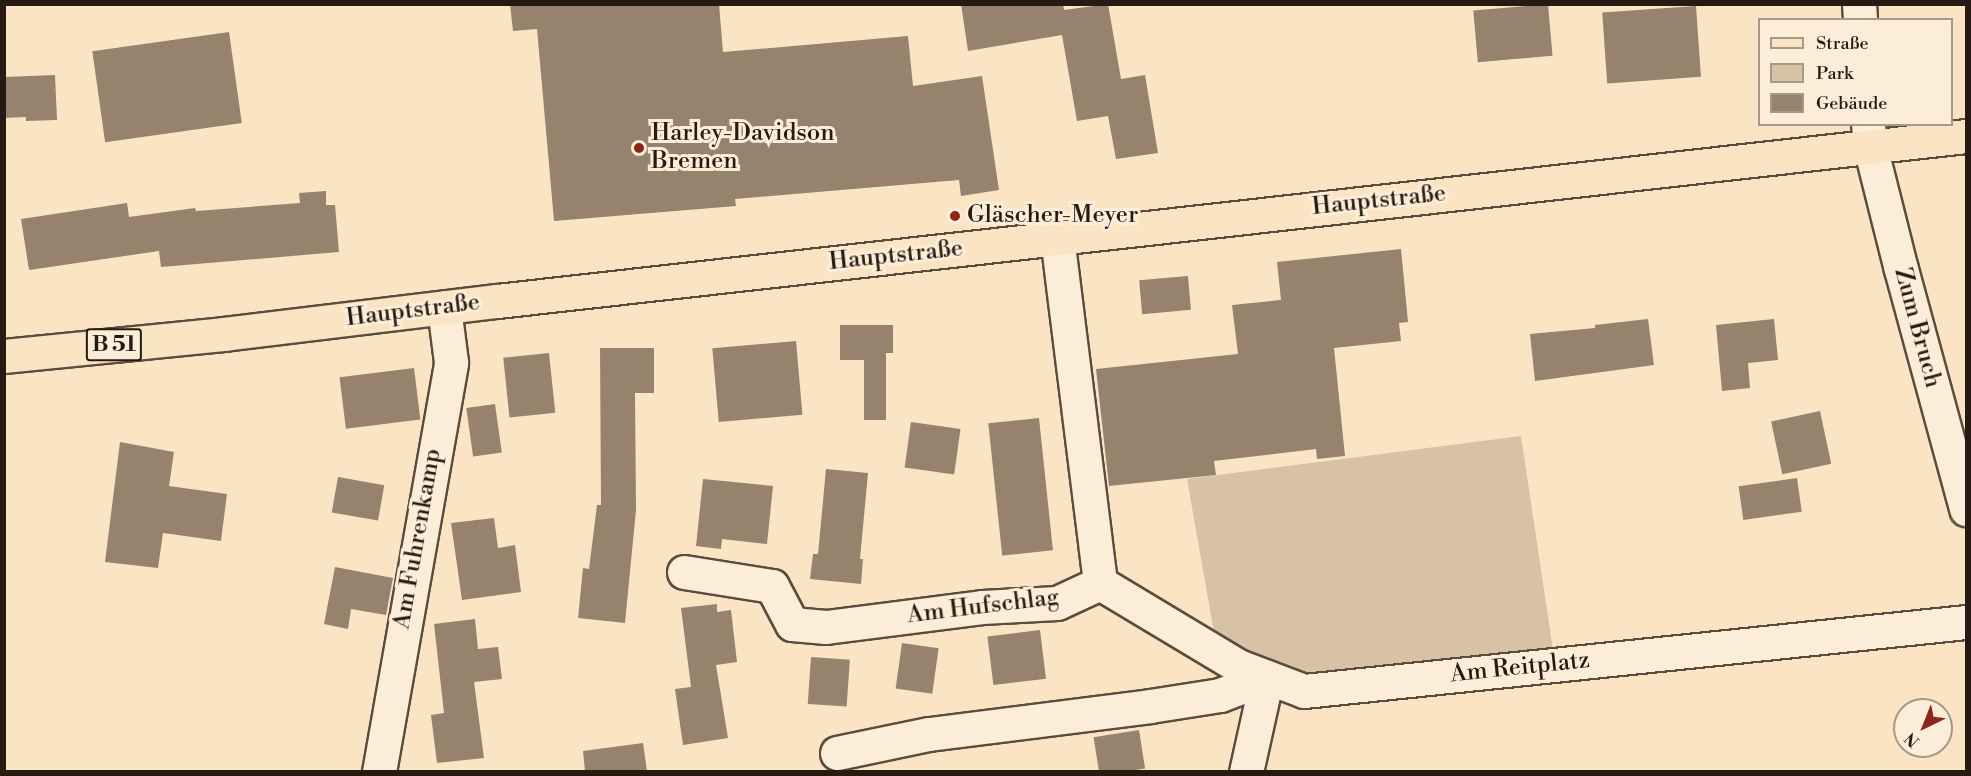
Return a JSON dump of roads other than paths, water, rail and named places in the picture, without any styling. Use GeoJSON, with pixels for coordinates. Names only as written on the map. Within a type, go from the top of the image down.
{"type":"FeatureCollection","features":[{"type":"Feature","properties":{"kind":"main road","name":"Hauptstraße"},"geometry":{"type":"LineString","coordinates":[[4,356],[224,334],[1057,237],[1869,135],[1966,136]]}},
{"type":"Feature","properties":{"kind":"street","name":"Zum Bruch"},"geometry":{"type":"LineString","coordinates":[[1869,135],[1966,509]]}},
{"type":"Feature","properties":{"kind":"street"},"geometry":{"type":"LineString","coordinates":[[1057,237],[1100,583]]}},
{"type":"Feature","properties":{"kind":"street","name":"Am Fuhrenkamp"},"geometry":{"type":"LineString","coordinates":[[379,771],[451,362],[444,307]]}},
{"type":"Feature","properties":{"kind":"street","name":"Am Hufschlag"},"geometry":{"type":"LineString","coordinates":[[684,572],[772,586],[792,624],[826,627],[982,607],[1057,603],[1100,583]]}},
{"type":"Feature","properties":{"kind":"street","name":"Am Reitplatz"},"geometry":{"type":"LineString","coordinates":[[1100,583],[1238,666],[1304,691],[1966,622]]}},
{"type":"Feature","properties":{"kind":"street"},"geometry":{"type":"LineString","coordinates":[[837,753],[929,734],[1220,695],[1267,678]]}},
{"type":"Feature","properties":{"kind":"street"},"geometry":{"type":"LineString","coordinates":[[1246,771],[1267,678]]}},
{"type":"Feature","properties":{"kind":"place","name":"Harley-Davidson Bremen"},"geometry":{"type":"Point","coordinates":[639,148]}},
{"type":"Feature","properties":{"kind":"place","name":"Gläscher-Meyer"},"geometry":{"type":"Point","coordinates":[955,216]}}]}
